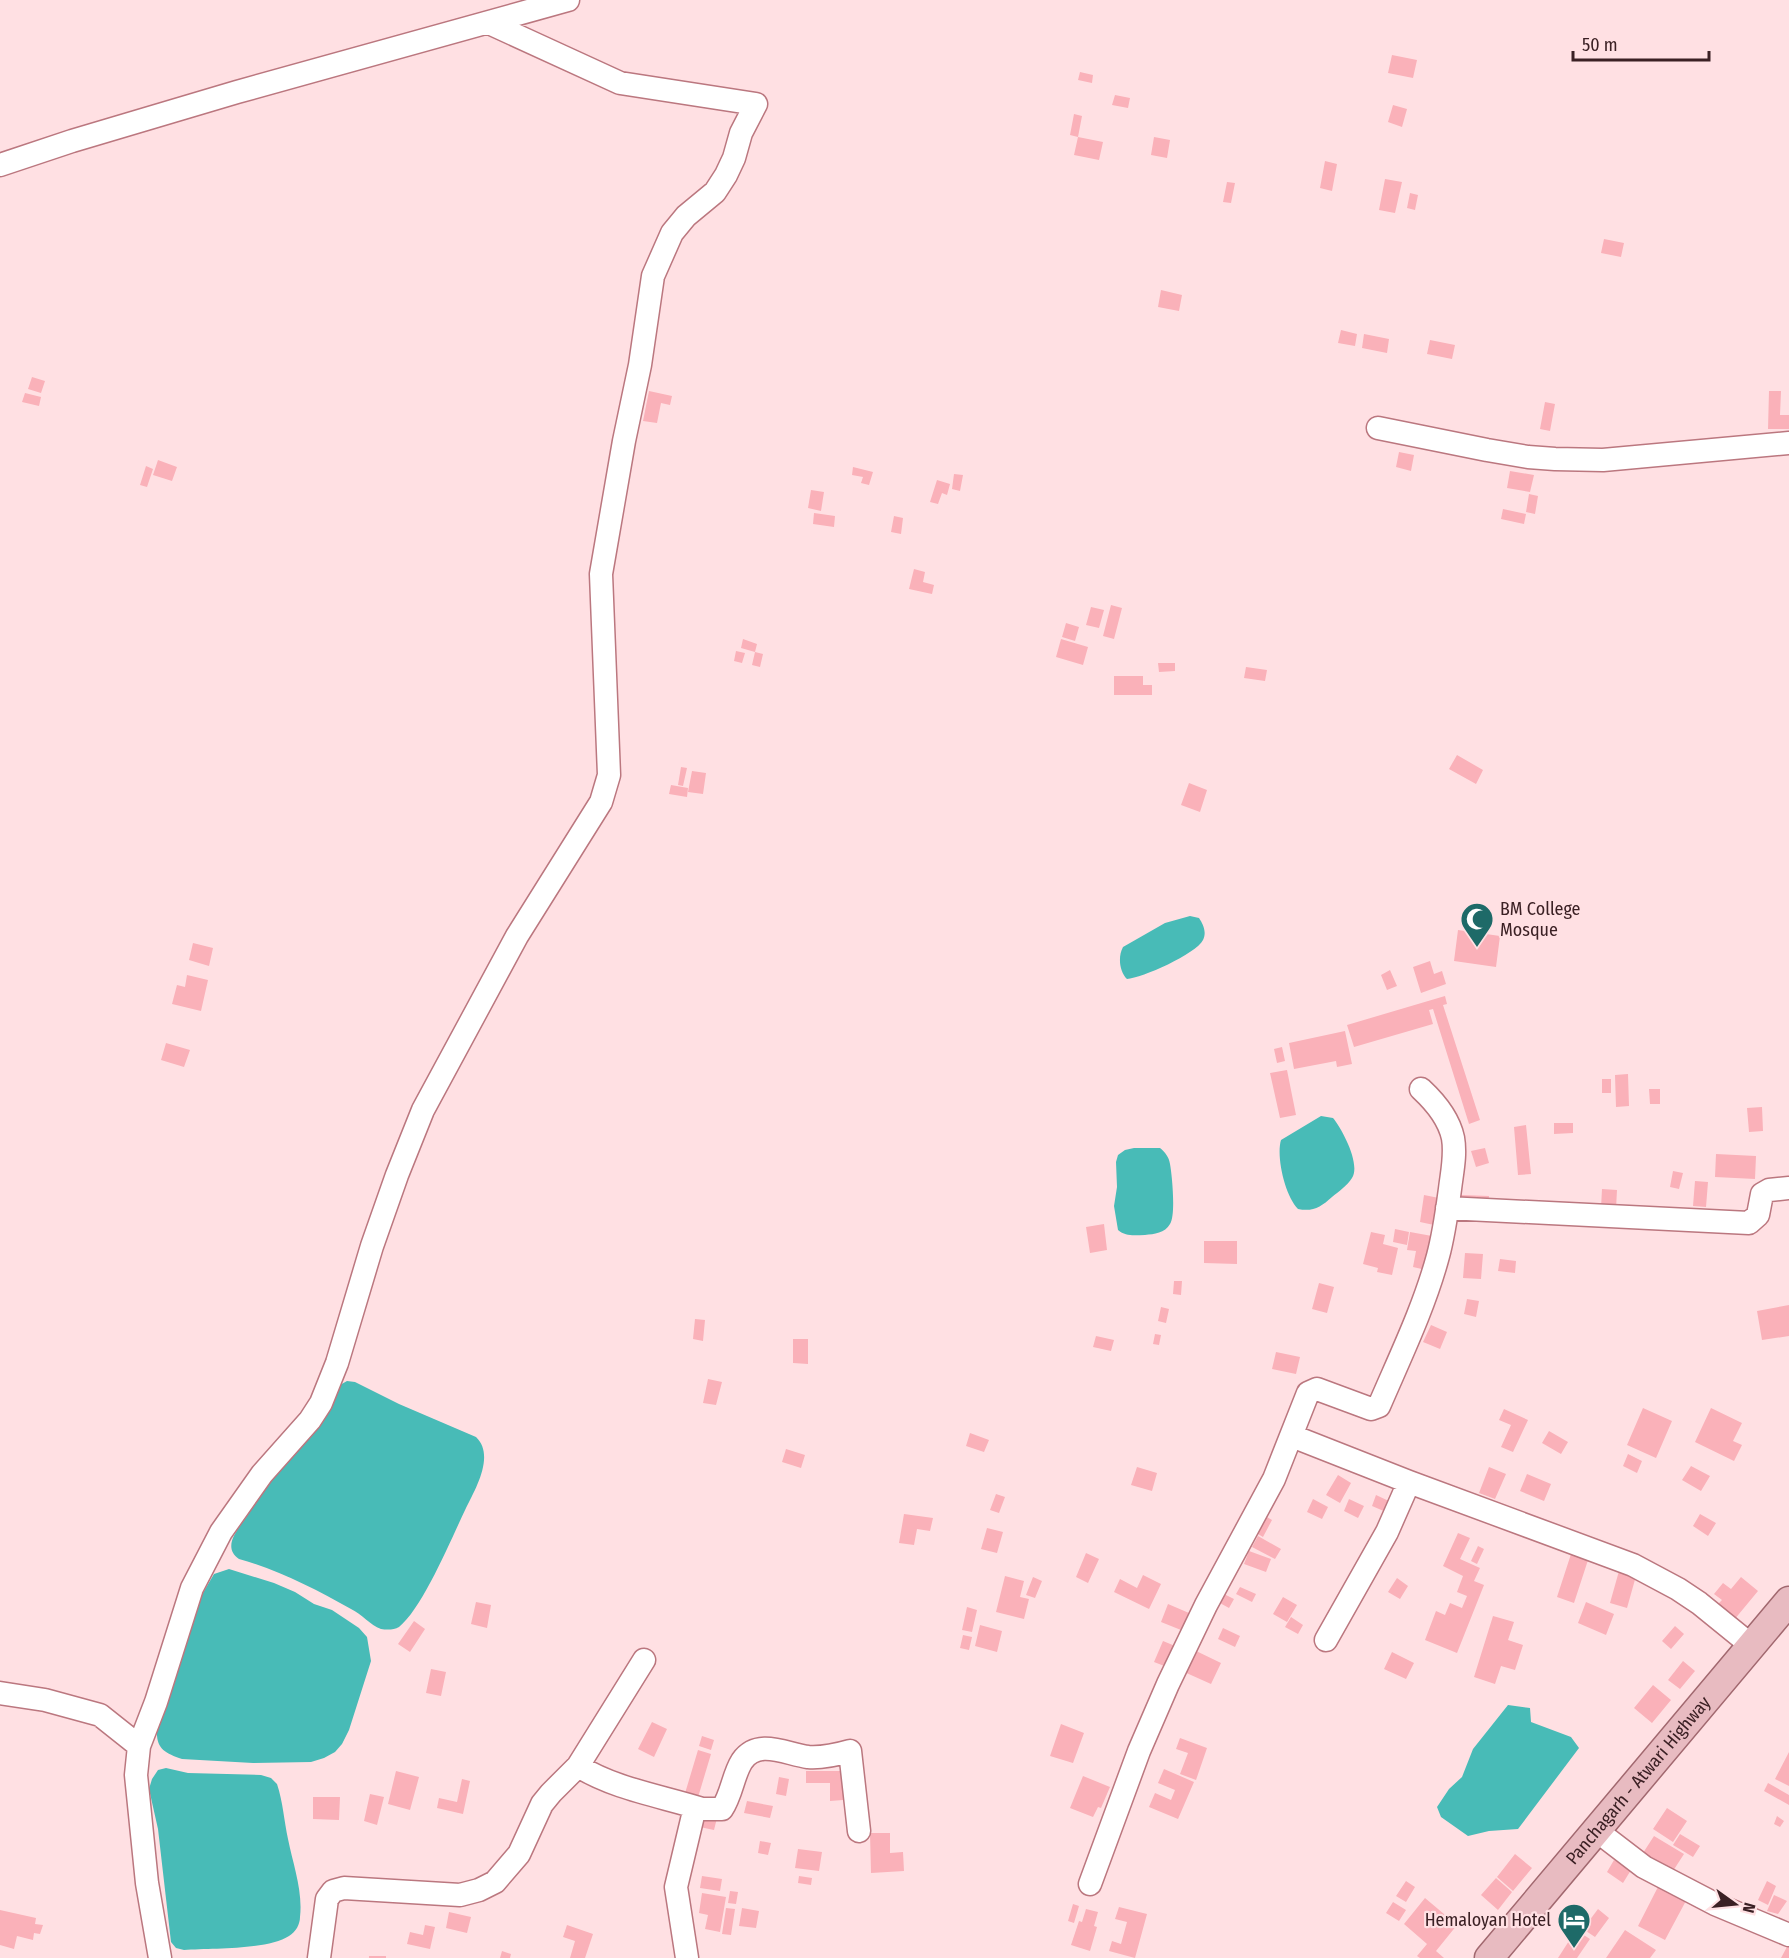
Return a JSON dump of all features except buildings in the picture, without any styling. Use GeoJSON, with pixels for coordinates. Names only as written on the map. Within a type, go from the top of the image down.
{"type":"FeatureCollection","features":[{"type":"Feature","properties":{"kind":"main road","name":"Panchagarh - Atwari Highway"},"geometry":{"type":"LineString","coordinates":[[1490,1958],[1789,1601]]}},
{"type":"Feature","properties":{"kind":"street"},"geometry":{"type":"LineString","coordinates":[[0,165],[226,95],[568,0]]}},
{"type":"Feature","properties":{"kind":"street"},"geometry":{"type":"LineString","coordinates":[[160,1958],[147,1883],[138,1809],[136,1775],[139,1746],[192,1588],[206,1559],[221,1532],[262,1474],[310,1420],[330,1384],[376,1236],[423,1110],[517,936],[602,802],[609,775],[602,566],[640,365],[653,276],[672,233],[687,216],[715,192],[726,175],[734,158],[741,133],[756,105],[620,83],[489,23]]}},
{"type":"Feature","properties":{"kind":"street"},"geometry":{"type":"LineString","coordinates":[[1378,428],[1487,450],[1555,459],[1603,460],[1789,443]]}},
{"type":"Feature","properties":{"kind":"street"},"geometry":{"type":"LineString","coordinates":[[1090,1884],[1168,1684],[1206,1605],[1274,1479],[1308,1393],[1317,1389],[1371,1409],[1379,1406],[1431,1280],[1440,1247],[1454,1159],[1453,1139],[1449,1125],[1432,1099],[1421,1089]]}},
{"type":"Feature","properties":{"kind":"street"},"geometry":{"type":"LineString","coordinates":[[1447,1208],[1749,1223],[1758,1215],[1762,1194],[1769,1190],[1789,1188]]}},
{"type":"Feature","properties":{"kind":"street"},"geometry":{"type":"LineString","coordinates":[[1292,1436],[1594,1550],[1656,1576],[1699,1603],[1752,1646]]}},
{"type":"Feature","properties":{"kind":"street"},"geometry":{"type":"LineString","coordinates":[[1326,1640],[1387,1532],[1409,1482]]}},
{"type":"Feature","properties":{"kind":"street"},"geometry":{"type":"LineString","coordinates":[[319,1958],[327,1899],[333,1892],[344,1888],[459,1895],[479,1890],[495,1882],[519,1854],[542,1804],[578,1766],[644,1660]]}},
{"type":"Feature","properties":{"kind":"street"},"geometry":{"type":"LineString","coordinates":[[0,1693],[45,1700],[100,1715],[139,1746]]}},
{"type":"Feature","properties":{"kind":"street"},"geometry":{"type":"LineString","coordinates":[[578,1766],[602,1779],[695,1807],[713,1810],[722,1809],[728,1800],[741,1763],[748,1754],[758,1749],[768,1748],[809,1757],[830,1756],[850,1751],[859,1831]]}},
{"type":"Feature","properties":{"kind":"street"},"geometry":{"type":"LineString","coordinates":[[687,1958],[676,1887],[695,1807]]}},
{"type":"Feature","properties":{"kind":"street"},"geometry":{"type":"LineString","coordinates":[[1597,1831],[1644,1867],[1715,1904],[1789,1935]]}},
{"type":"Feature","properties":{"kind":"water"},"geometry":{"type":"Polygon","coordinates":[[[1190,916],[1199,918],[1204,928],[1203,940],[1198,946],[1168,964],[1127,979],[1120,963],[1123,947],[1165,923],[1190,916]]]}},
{"type":"Feature","properties":{"kind":"water"},"geometry":{"type":"Polygon","coordinates":[[[1321,1116],[1333,1118],[1341,1130],[1352,1156],[1354,1172],[1348,1183],[1324,1204],[1312,1209],[1298,1209],[1289,1195],[1283,1176],[1280,1156],[1281,1140],[1321,1116]]]}},
{"type":"Feature","properties":{"kind":"water"},"geometry":{"type":"Polygon","coordinates":[[[1134,1148],[1160,1148],[1169,1161],[1173,1195],[1172,1219],[1165,1229],[1156,1233],[1131,1235],[1118,1230],[1114,1206],[1117,1187],[1116,1162],[1118,1155],[1134,1148]]]}},
{"type":"Feature","properties":{"kind":"water"},"geometry":{"type":"Polygon","coordinates":[[[347,1381],[355,1382],[399,1404],[476,1437],[484,1453],[479,1481],[427,1589],[408,1618],[399,1627],[393,1629],[377,1627],[355,1611],[310,1587],[283,1574],[239,1559],[231,1548],[237,1530],[258,1496],[340,1385],[347,1381]]]}},
{"type":"Feature","properties":{"kind":"water"},"geometry":{"type":"Polygon","coordinates":[[[229,1569],[274,1583],[314,1604],[332,1610],[359,1628],[367,1637],[371,1661],[349,1730],[335,1752],[324,1758],[311,1762],[253,1763],[182,1759],[166,1752],[160,1746],[157,1730],[200,1598],[214,1574],[229,1569]]]}},
{"type":"Feature","properties":{"kind":"water"},"geometry":{"type":"Polygon","coordinates":[[[1508,1705],[1530,1708],[1531,1722],[1571,1737],[1579,1748],[1518,1829],[1489,1831],[1468,1836],[1441,1817],[1437,1807],[1449,1789],[1462,1777],[1473,1749],[1508,1705]]]}},
{"type":"Feature","properties":{"kind":"water"},"geometry":{"type":"Polygon","coordinates":[[[166,1768],[188,1773],[261,1775],[271,1778],[277,1784],[301,1907],[299,1922],[296,1930],[291,1934],[280,1941],[239,1948],[184,1950],[176,1948],[171,1942],[158,1829],[149,1789],[158,1770],[166,1768]]]}},
{"type":"Feature","properties":{"kind":"place","name":"BM College Mosque"},"geometry":{"type":"Point","coordinates":[1477,948]}},
{"type":"Feature","properties":{"kind":"place","name":"Hemaloyan Hotel"},"geometry":{"type":"Point","coordinates":[1574,1949]}}]}
